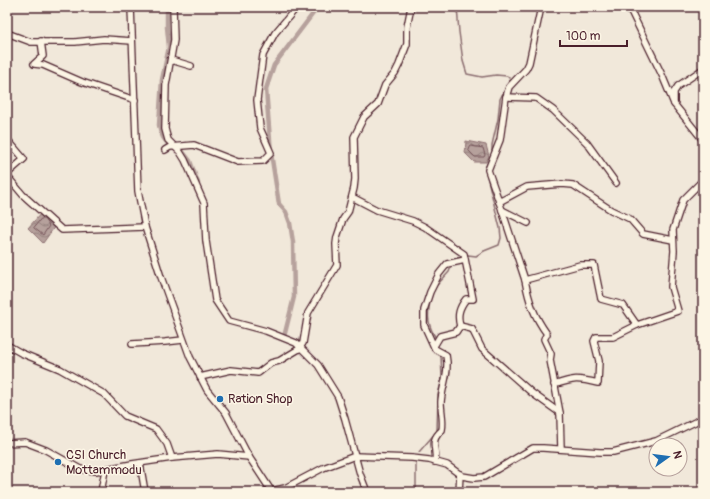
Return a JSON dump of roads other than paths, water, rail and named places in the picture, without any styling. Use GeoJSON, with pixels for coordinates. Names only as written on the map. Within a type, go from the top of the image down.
{"type":"FeatureCollection","features":[{"type":"Feature","properties":{"kind":"street"},"geometry":{"type":"LineString","coordinates":[[131,7],[138,191],[145,227],[183,340],[200,377],[207,390],[226,413],[249,457],[272,491],[285,488],[323,468],[355,456],[412,458],[446,465],[460,474],[469,477],[484,477],[533,448],[613,452],[656,441],[703,418]]}},
{"type":"Feature","properties":{"kind":"street"},"geometry":{"type":"LineString","coordinates":[[173,7],[174,40],[166,85],[164,120],[165,129],[168,140],[180,152],[185,160],[204,203],[206,241],[215,300],[219,309],[229,321],[266,331],[296,343],[318,365],[338,397],[360,474],[367,492]]}},
{"type":"Feature","properties":{"kind":"street"},"geometry":{"type":"LineString","coordinates":[[165,150],[175,147],[194,145],[238,162],[263,161],[271,153],[260,128],[256,100],[263,56],[275,33],[297,7]]}},
{"type":"Feature","properties":{"kind":"street"},"geometry":{"type":"LineString","coordinates":[[200,377],[231,370],[258,373],[271,363],[279,361],[291,354],[303,343],[308,313],[337,265],[337,237],[343,219],[348,212],[355,179],[354,137],[364,117],[378,104],[385,86],[399,65],[407,44],[407,27],[411,7]]}},
{"type":"Feature","properties":{"kind":"street"},"geometry":{"type":"LineString","coordinates":[[541,7],[529,63],[526,69],[509,87],[506,97],[500,140],[488,170],[525,280],[528,299],[538,322],[547,334],[544,339],[551,354],[550,360],[560,412],[561,449]]}},
{"type":"Feature","properties":{"kind":"street"},"geometry":{"type":"LineString","coordinates":[[629,7],[662,75],[674,104],[703,140]]}},
{"type":"Feature","properties":{"kind":"street"},"geometry":{"type":"LineString","coordinates":[[7,33],[31,42],[75,42],[104,39],[132,41]]}},
{"type":"Feature","properties":{"kind":"street"},"geometry":{"type":"LineString","coordinates":[[41,42],[43,56],[34,64],[43,65],[82,82],[135,100]]}},
{"type":"Feature","properties":{"kind":"street"},"geometry":{"type":"LineString","coordinates":[[171,60],[191,66]]}},
{"type":"Feature","properties":{"kind":"street"},"geometry":{"type":"LineString","coordinates":[[674,104],[674,92],[678,86],[703,69]]}},
{"type":"Feature","properties":{"kind":"street"},"geometry":{"type":"LineString","coordinates":[[506,97],[536,98],[553,110],[587,142],[616,183]]}},
{"type":"Feature","properties":{"kind":"street"},"geometry":{"type":"LineString","coordinates":[[7,139],[24,159],[7,175],[23,195],[62,230],[145,227]]}},
{"type":"Feature","properties":{"kind":"street"},"geometry":{"type":"LineString","coordinates":[[554,385],[572,379],[598,383],[599,361],[594,341],[596,337],[613,337],[637,325],[678,311],[671,287],[674,251],[673,230],[683,200],[703,180]]}},
{"type":"Feature","properties":{"kind":"street"},"geometry":{"type":"LineString","coordinates":[[499,202],[527,187],[562,184],[573,185],[611,210],[630,219],[643,234],[673,240]]}},
{"type":"Feature","properties":{"kind":"street"},"geometry":{"type":"LineString","coordinates":[[352,197],[377,210],[413,221],[425,227],[464,254],[473,299],[466,299],[461,306],[458,316],[460,326],[456,332],[440,336],[434,346]]}},
{"type":"Feature","properties":{"kind":"street"},"geometry":{"type":"LineString","coordinates":[[502,210],[528,223]]}},
{"type":"Feature","properties":{"kind":"street"},"geometry":{"type":"LineString","coordinates":[[434,462],[436,456],[433,446],[437,435],[442,430],[443,422],[441,401],[448,363],[446,356],[435,349],[424,325],[424,310],[430,292],[439,274],[447,264],[465,260]]}},
{"type":"Feature","properties":{"kind":"street"},"geometry":{"type":"LineString","coordinates":[[525,280],[580,265],[594,265],[601,299],[622,305],[637,325]]}},
{"type":"Feature","properties":{"kind":"street"},"geometry":{"type":"LineString","coordinates":[[460,326],[472,330],[482,349],[532,393],[560,412]]}},
{"type":"Feature","properties":{"kind":"street"},"geometry":{"type":"LineString","coordinates":[[132,344],[183,340]]}},
{"type":"Feature","properties":{"kind":"street"},"geometry":{"type":"LineString","coordinates":[[7,345],[21,353],[60,369],[104,394],[125,416],[156,429],[167,444],[172,458]]}},
{"type":"Feature","properties":{"kind":"street"},"geometry":{"type":"LineString","coordinates":[[7,442],[25,442],[46,450],[80,469],[96,471],[172,458],[218,454],[249,457]]}},
{"type":"Feature","properties":{"kind":"street"},"geometry":{"type":"LineString","coordinates":[[140,463],[145,492]]}},
{"type":"Feature","properties":{"kind":"street"},"geometry":{"type":"LineString","coordinates":[[101,492],[105,470]]}},
{"type":"Feature","properties":{"kind":"street"},"geometry":{"type":"LineString","coordinates":[[459,492],[460,474]]}},
{"type":"Feature","properties":{"kind":"water"},"geometry":{"type":"Polygon","coordinates":[[[466,141],[486,145],[489,156],[486,162],[474,162],[465,153],[466,141]]]}},
{"type":"Feature","properties":{"kind":"water"},"geometry":{"type":"Polygon","coordinates":[[[42,212],[55,226],[43,243],[28,228],[42,212]]]}},
{"type":"Feature","properties":{"kind":"waterway"},"geometry":{"type":"LineString","coordinates":[[167,7],[169,47],[162,80],[159,125],[163,138],[172,148]]}},
{"type":"Feature","properties":{"kind":"waterway"},"geometry":{"type":"LineString","coordinates":[[282,336],[284,337],[294,297],[293,242],[290,223],[286,212],[279,204],[271,153],[266,89],[274,65],[318,7]]}},
{"type":"Feature","properties":{"kind":"waterway"},"geometry":{"type":"LineString","coordinates":[[457,7],[463,61],[467,74],[482,77],[496,75],[507,76],[510,79],[500,99],[492,153],[485,168],[500,228],[501,238],[499,245],[476,256],[468,255]]}},
{"type":"Feature","properties":{"kind":"waterway"},"geometry":{"type":"LineString","coordinates":[[183,152],[190,161],[198,183]]}},
{"type":"Feature","properties":{"kind":"waterway"},"geometry":{"type":"LineString","coordinates":[[455,258],[461,257]]}},
{"type":"Feature","properties":{"kind":"waterway"},"geometry":{"type":"LineString","coordinates":[[431,296],[437,285],[449,272],[451,267]]}},
{"type":"Feature","properties":{"kind":"waterway"},"geometry":{"type":"LineString","coordinates":[[430,302],[429,321],[436,338]]}},
{"type":"Feature","properties":{"kind":"waterway"},"geometry":{"type":"LineString","coordinates":[[419,452],[437,431],[438,395],[442,378],[441,356]]}},
{"type":"Feature","properties":{"kind":"waterway"},"geometry":{"type":"LineString","coordinates":[[416,461],[416,492]]}},
{"type":"Feature","properties":{"kind":"waterway"},"geometry":{"type":"LineString","coordinates":[[359,479],[363,492]]}},
{"type":"Feature","properties":{"kind":"place","name":"Ration Shop"},"geometry":{"type":"Point","coordinates":[220,399]}},
{"type":"Feature","properties":{"kind":"place","name":"CSI Church Mottammodu"},"geometry":{"type":"Point","coordinates":[58,462]}}]}
